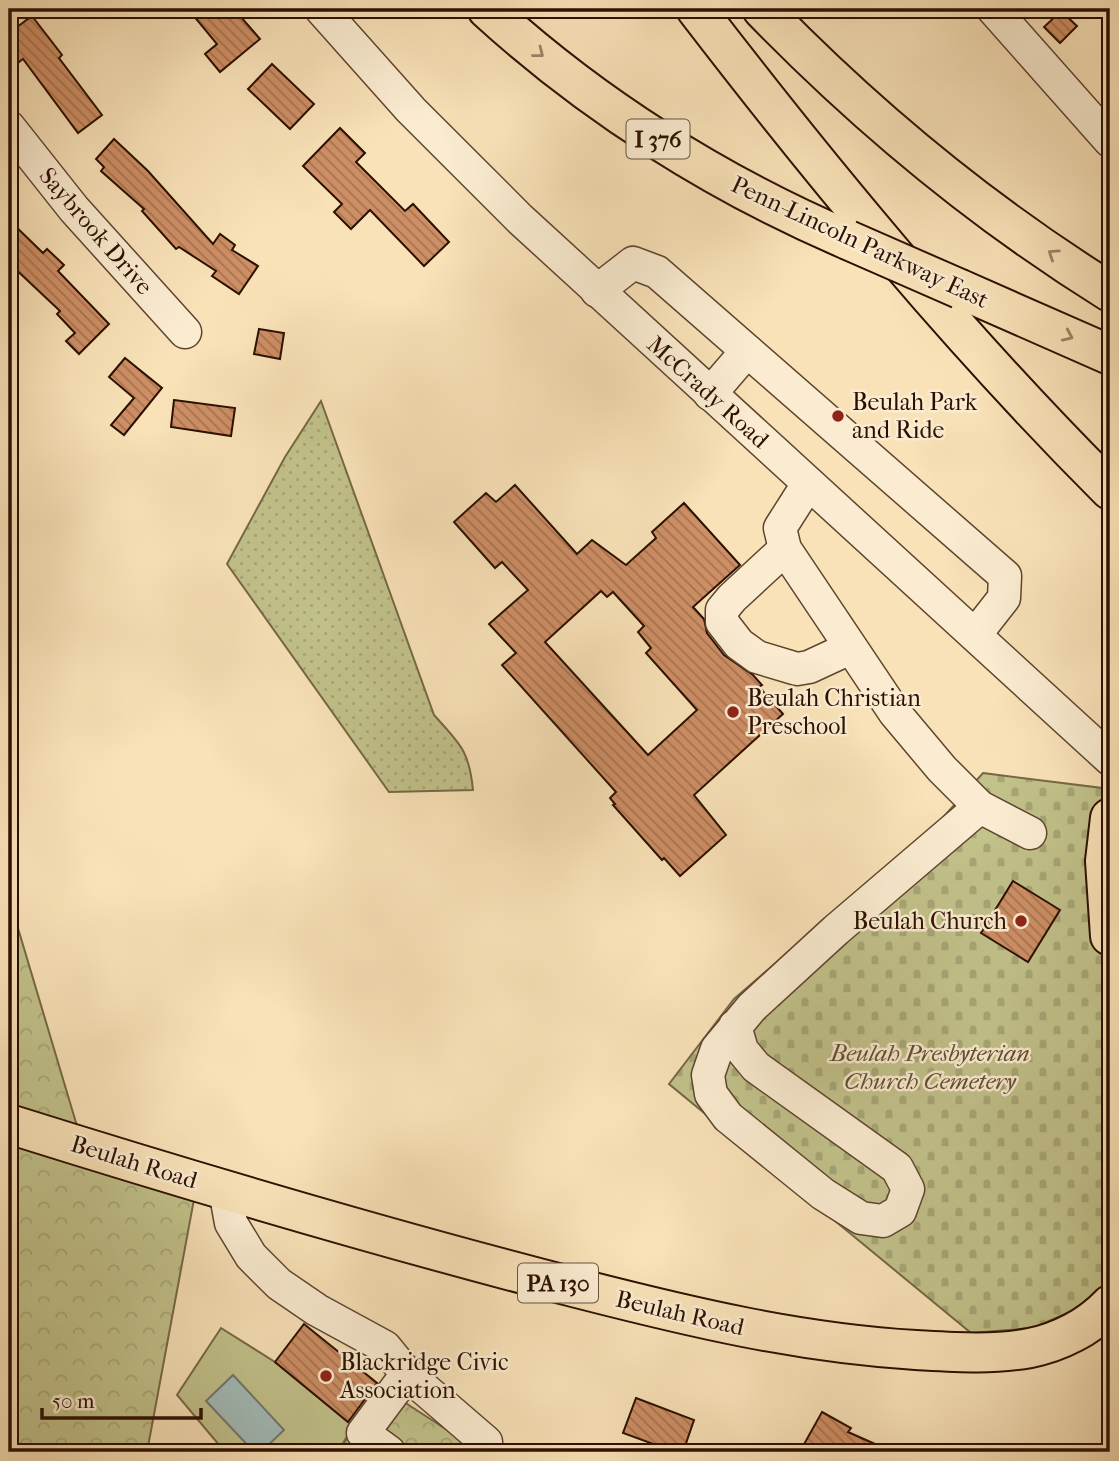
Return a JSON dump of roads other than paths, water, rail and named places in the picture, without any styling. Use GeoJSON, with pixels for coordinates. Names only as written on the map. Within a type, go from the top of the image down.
{"type":"FeatureCollection","features":[{"type":"Feature","properties":{"kind":"main road","name":"Penn-Lincoln Parkway East"},"geometry":{"type":"LineString","coordinates":[[487,9],[603,102],[672,148],[774,206],[1110,355]]}},
{"type":"Feature","properties":{"kind":"main road"},"geometry":{"type":"LineString","coordinates":[[680,9],[777,115],[938,307],[1110,490]]}},
{"type":"Feature","properties":{"kind":"main road"},"geometry":{"type":"LineString","coordinates":[[696,9],[777,115]]}},
{"type":"Feature","properties":{"kind":"main road"},"geometry":{"type":"LineString","coordinates":[[762,9],[838,84],[919,154],[1007,222],[1110,292]]}},
{"type":"Feature","properties":{"kind":"main road"},"geometry":{"type":"LineString","coordinates":[[799,9],[919,154]]}},
{"type":"Feature","properties":{"kind":"main road"},"geometry":{"type":"LineString","coordinates":[[1110,818],[1105,861],[1110,936]]}},
{"type":"Feature","properties":{"kind":"main road","name":"Beulah Road"},"geometry":{"type":"LineString","coordinates":[[9,1124],[458,1257],[673,1313],[773,1334],[830,1343],[958,1353],[1030,1348],[1059,1339],[1084,1327],[1110,1305]]}},
{"type":"Feature","properties":{"kind":"street","name":"McCrady Road"},"geometry":{"type":"LineString","coordinates":[[321,9],[452,152],[597,291],[1110,759]]}},
{"type":"Feature","properties":{"kind":"street"},"geometry":{"type":"LineString","coordinates":[[993,9],[1110,141]]}},
{"type":"Feature","properties":{"kind":"street","name":"Saybrook Drive"},"geometry":{"type":"LineString","coordinates":[[9,127],[75,209],[186,332]]}},
{"type":"Feature","properties":{"kind":"street"},"geometry":{"type":"LineString","coordinates":[[597,291],[633,263],[657,272],[1005,576],[1004,598],[975,635]]}},
{"type":"Feature","properties":{"kind":"street"},"geometry":{"type":"LineString","coordinates":[[710,394],[747,351]]}},
{"type":"Feature","properties":{"kind":"street"},"geometry":{"type":"LineString","coordinates":[[808,484],[780,528],[785,549],[895,713],[943,769],[980,807],[1030,833]]}},
{"type":"Feature","properties":{"kind":"street"},"geometry":{"type":"LineString","coordinates":[[785,549],[732,598],[722,611],[722,622],[739,644],[757,657],[796,669],[809,667],[850,648]]}},
{"type":"Feature","properties":{"kind":"street"},"geometry":{"type":"LineString","coordinates":[[735,1026],[742,1050],[755,1067],[897,1168],[908,1189],[900,1211],[883,1221],[861,1218],[823,1194],[728,1116],[711,1094],[708,1075],[717,1049],[735,1026],[752,1007],[836,930],[980,807]]}},
{"type":"Feature","properties":{"kind":"street"},"geometry":{"type":"LineString","coordinates":[[225,1190],[231,1223],[251,1256],[279,1284],[317,1310],[385,1346],[407,1374],[486,1442],[478,1452]]}},
{"type":"Feature","properties":{"kind":"street"},"geometry":{"type":"LineString","coordinates":[[388,1452],[363,1433],[407,1374]]}},
{"type":"Feature","properties":{"kind":"water"},"geometry":{"type":"Polygon","coordinates":[[[233,1375],[284,1430],[261,1452],[254,1452],[206,1401],[233,1375]]]}},
{"type":"Feature","properties":{"kind":"place","name":"Beulah Park and Ride"},"geometry":{"type":"Point","coordinates":[838,416]}},
{"type":"Feature","properties":{"kind":"place","name":"Beulah Christian Preschool"},"geometry":{"type":"Point","coordinates":[733,712]}},
{"type":"Feature","properties":{"kind":"place","name":"Beulah Church"},"geometry":{"type":"Point","coordinates":[1021,921]}},
{"type":"Feature","properties":{"kind":"place","name":"Blackridge Civic Association"},"geometry":{"type":"Point","coordinates":[326,1376]}},
{"type":"Feature","properties":{"kind":"park label","name":"Beulah Presbyterian Church Cemetery"},"geometry":{"type":"Point","coordinates":[930,1067]}}]}
